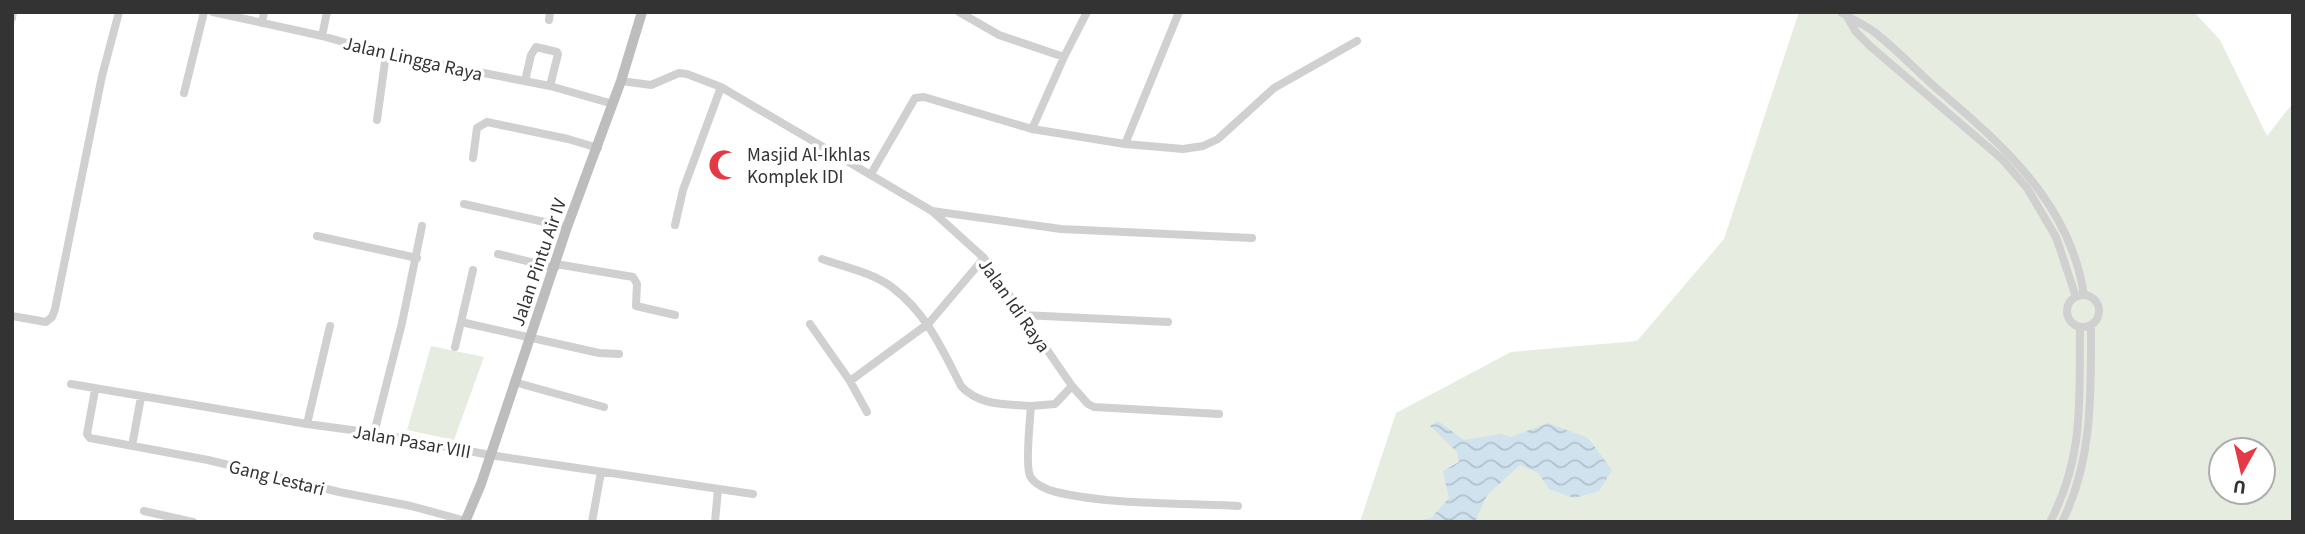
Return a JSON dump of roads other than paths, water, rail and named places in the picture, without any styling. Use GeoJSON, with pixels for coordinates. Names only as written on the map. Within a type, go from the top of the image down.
{"type":"FeatureCollection","features":[{"type":"Feature","properties":{"kind":"main road","name":"Jalan Pintu Air IV"},"geometry":{"type":"LineString","coordinates":[[466,522],[556,266],[567,227],[598,148],[642,12]]}},
{"type":"Feature","properties":{"kind":"street"},"geometry":{"type":"LineString","coordinates":[[12,18],[13,12]]}},
{"type":"Feature","properties":{"kind":"street"},"geometry":{"type":"LineString","coordinates":[[12,316],[46,322],[55,309],[55,298],[119,12]]}},
{"type":"Feature","properties":{"kind":"street"},"geometry":{"type":"LineString","coordinates":[[184,93],[204,12]]}},
{"type":"Feature","properties":{"kind":"street","name":"Jalan Lingga Raya"},"geometry":{"type":"LineString","coordinates":[[213,12],[322,36],[386,54],[550,86],[613,104]]}},
{"type":"Feature","properties":{"kind":"street"},"geometry":{"type":"LineString","coordinates":[[262,23],[264,12]]}},
{"type":"Feature","properties":{"kind":"street"},"geometry":{"type":"LineString","coordinates":[[322,36],[327,12]]}},
{"type":"Feature","properties":{"kind":"street"},"geometry":{"type":"LineString","coordinates":[[959,12],[999,35],[1063,57]]}},
{"type":"Feature","properties":{"kind":"street"},"geometry":{"type":"LineString","coordinates":[[1032,129],[1063,57],[1087,12]]}},
{"type":"Feature","properties":{"kind":"street"},"geometry":{"type":"LineString","coordinates":[[1125,144],[1179,12]]}},
{"type":"Feature","properties":{"kind":"street"},"geometry":{"type":"LineString","coordinates":[[1844,14],[1870,46],[2002,159],[2027,188],[2056,237],[2080,296]]}},
{"type":"Feature","properties":{"kind":"street"},"geometry":{"type":"LineString","coordinates":[[871,174],[915,98],[924,97],[1032,129],[1125,144],[1183,149],[1203,146],[1218,139],[1274,88],[1357,41]]}},
{"type":"Feature","properties":{"kind":"street"},"geometry":{"type":"LineString","coordinates":[[525,81],[531,55],[536,47],[558,54],[550,86]]}},
{"type":"Feature","properties":{"kind":"street"},"geometry":{"type":"LineString","coordinates":[[377,120],[386,54]]}},
{"type":"Feature","properties":{"kind":"street","name":"Jalan Idi Raya"},"geometry":{"type":"LineString","coordinates":[[621,81],[651,85],[679,73],[721,87],[932,211],[984,258],[1087,404],[1094,407],[1219,414]]}},
{"type":"Feature","properties":{"kind":"street"},"geometry":{"type":"LineString","coordinates":[[675,225],[683,190],[721,87]]}},
{"type":"Feature","properties":{"kind":"street"},"geometry":{"type":"LineString","coordinates":[[473,158],[477,128],[487,122],[598,148]]}},
{"type":"Feature","properties":{"kind":"street"},"geometry":{"type":"LineString","coordinates":[[464,204],[567,227]]}},
{"type":"Feature","properties":{"kind":"street"},"geometry":{"type":"LineString","coordinates":[[932,211],[1061,229],[1252,238]]}},
{"type":"Feature","properties":{"kind":"street"},"geometry":{"type":"LineString","coordinates":[[374,433],[422,226]]}},
{"type":"Feature","properties":{"kind":"street"},"geometry":{"type":"LineString","coordinates":[[317,236],[416,258]]}},
{"type":"Feature","properties":{"kind":"street"},"geometry":{"type":"LineString","coordinates":[[498,254],[633,277],[637,284],[636,306],[674,315]]}},
{"type":"Feature","properties":{"kind":"street"},"geometry":{"type":"LineString","coordinates":[[850,381],[929,323],[984,258]]}},
{"type":"Feature","properties":{"kind":"street"},"geometry":{"type":"LineString","coordinates":[[822,259],[886,284],[929,323],[961,386],[975,398],[988,402],[1031,406],[1055,404],[1072,386]]}},
{"type":"Feature","properties":{"kind":"street"},"geometry":{"type":"LineString","coordinates":[[454,347],[473,270]]}},
{"type":"Feature","properties":{"kind":"street"},"geometry":{"type":"LineString","coordinates":[[2080,296],[2095,300],[2099,309],[2098,319],[2091,326],[2080,327],[2069,320],[2067,307],[2080,296]]}},
{"type":"Feature","properties":{"kind":"street"},"geometry":{"type":"LineString","coordinates":[[1023,315],[1168,323]]}},
{"type":"Feature","properties":{"kind":"street"},"geometry":{"type":"LineString","coordinates":[[461,322],[599,353],[619,354]]}},
{"type":"Feature","properties":{"kind":"street"},"geometry":{"type":"LineString","coordinates":[[810,324],[850,381],[867,412]]}},
{"type":"Feature","properties":{"kind":"street"},"geometry":{"type":"LineString","coordinates":[[307,424],[330,326]]}},
{"type":"Feature","properties":{"kind":"street"},"geometry":{"type":"LineString","coordinates":[[2062,522],[2087,443],[2090,417],[2091,326]]}},
{"type":"Feature","properties":{"kind":"street"},"geometry":{"type":"LineString","coordinates":[[2050,522],[2065,488],[2074,456],[2080,415],[2080,327]]}},
{"type":"Feature","properties":{"kind":"street"},"geometry":{"type":"LineString","coordinates":[[514,382],[604,407]]}},
{"type":"Feature","properties":{"kind":"street","name":"Jalan Pasar VIII"},"geometry":{"type":"LineString","coordinates":[[71,384],[374,433],[490,455],[753,494]]}},
{"type":"Feature","properties":{"kind":"street","name":"Gang Lestari"},"geometry":{"type":"LineString","coordinates":[[95,390],[88,436],[411,506],[466,522]]}},
{"type":"Feature","properties":{"kind":"street"},"geometry":{"type":"LineString","coordinates":[[132,446],[141,397]]}},
{"type":"Feature","properties":{"kind":"street"},"geometry":{"type":"LineString","coordinates":[[1031,406],[1028,462],[1030,475],[1039,485],[1055,492],[1103,498],[1238,506]]}},
{"type":"Feature","properties":{"kind":"street"},"geometry":{"type":"LineString","coordinates":[[592,522],[601,472]]}},
{"type":"Feature","properties":{"kind":"street"},"geometry":{"type":"LineString","coordinates":[[715,522],[718,489]]}},
{"type":"Feature","properties":{"kind":"street"},"geometry":{"type":"LineString","coordinates":[[144,511],[192,522]]}},
{"type":"Feature","properties":{"kind":"water"},"geometry":{"type":"Polygon","coordinates":[[[1438,421],[1464,440],[1501,434],[1511,437],[1548,423],[1588,438],[1612,470],[1599,491],[1574,498],[1549,489],[1538,473],[1520,465],[1487,495],[1475,522],[1415,522],[1431,518],[1449,498],[1443,471],[1459,462],[1457,452],[1430,426],[1438,421]]]}},
{"type":"Feature","properties":{"kind":"place","name":"Masjid Al-Ikhlas Komplek IDI"},"geometry":{"type":"Point","coordinates":[724,165]}}]}
